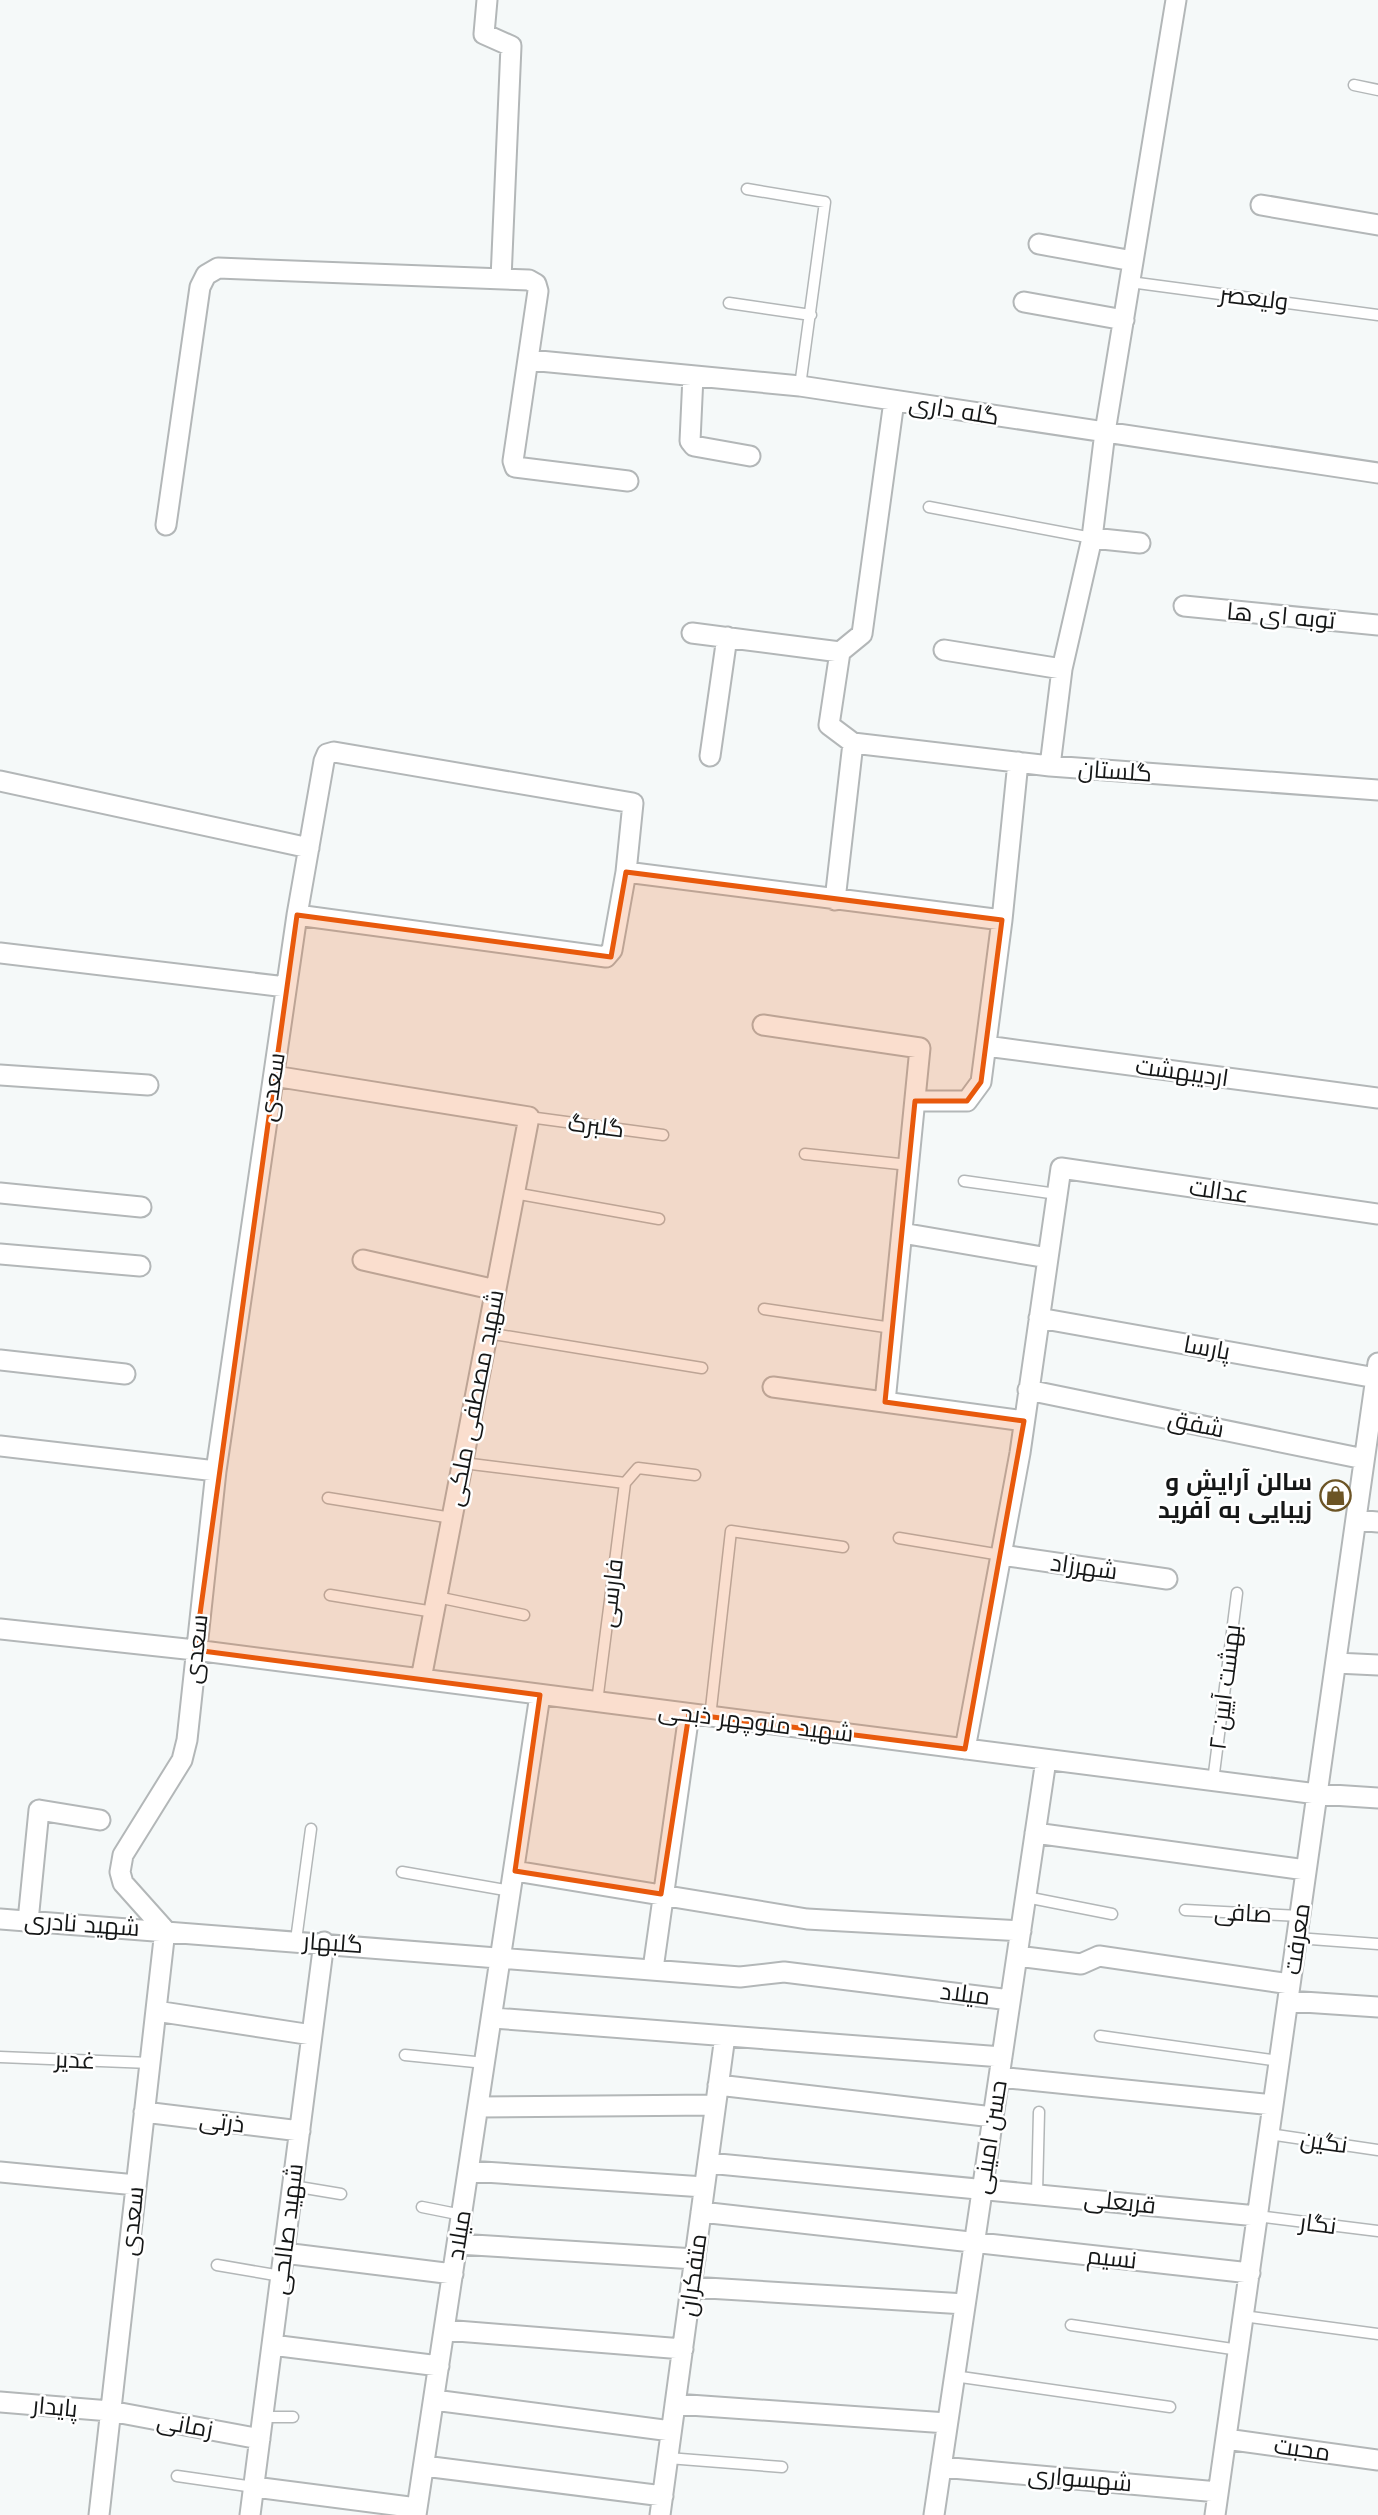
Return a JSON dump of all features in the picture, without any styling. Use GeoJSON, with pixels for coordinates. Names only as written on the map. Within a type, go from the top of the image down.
{"type":"FeatureCollection","features":[{"type":"Feature","properties":{"kind":"street"},"geometry":{"type":"LineString","coordinates":[[487,0],[484,34],[511,46],[501,279]]}},
{"type":"Feature","properties":{"kind":"street"},"geometry":{"type":"LineString","coordinates":[[1050,766],[1062,670],[1092,538],[1105,432],[1176,0]]}},
{"type":"Feature","properties":{"kind":"street"},"geometry":{"type":"LineString","coordinates":[[1261,205],[1378,225]]}},
{"type":"Feature","properties":{"kind":"street"},"geometry":{"type":"LineString","coordinates":[[1039,244],[1133,261]]}},
{"type":"Feature","properties":{"kind":"street"},"geometry":{"type":"LineString","coordinates":[[166,525],[200,287],[206,275],[218,268],[529,280],[536,284],[538,291],[513,461],[515,467],[628,481]]}},
{"type":"Feature","properties":{"kind":"street"},"geometry":{"type":"LineString","coordinates":[[1024,302],[1124,320]]}},
{"type":"Feature","properties":{"kind":"street","name":"گله داری"},"geometry":{"type":"LineString","coordinates":[[529,360],[800,386],[1378,473]]}},
{"type":"Feature","properties":{"kind":"street"},"geometry":{"type":"LineString","coordinates":[[693,376],[690,441],[694,446],[750,456]]}},
{"type":"Feature","properties":{"kind":"street"},"geometry":{"type":"LineString","coordinates":[[835,900],[853,743],[829,725],[839,652],[862,634],[894,401]]}},
{"type":"Feature","properties":{"kind":"street"},"geometry":{"type":"LineString","coordinates":[[1092,538],[1140,542]]}},
{"type":"Feature","properties":{"kind":"street","name":"توبه ای ها"},"geometry":{"type":"LineString","coordinates":[[1184,606],[1378,625]]}},
{"type":"Feature","properties":{"kind":"street"},"geometry":{"type":"LineString","coordinates":[[692,633],[839,652]]}},
{"type":"Feature","properties":{"kind":"street"},"geometry":{"type":"LineString","coordinates":[[709,756],[727,637]]}},
{"type":"Feature","properties":{"kind":"street"},"geometry":{"type":"LineString","coordinates":[[944,650],[1062,670]]}},
{"type":"Feature","properties":{"kind":"street","name":"گلستان"},"geometry":{"type":"LineString","coordinates":[[853,743],[1050,766],[1378,790]]}},
{"type":"Feature","properties":{"kind":"street","name":"سعدی"},"geometry":{"type":"LineString","coordinates":[[99,2515],[165,1930],[122,1883],[120,1872],[123,1855],[182,1760],[187,1740],[216,1471],[297,915],[327,754],[334,752],[626,799],[634,803],[635,809],[626,872]]}},
{"type":"Feature","properties":{"kind":"street"},"geometry":{"type":"LineString","coordinates":[[915,1101],[967,1101],[981,1082],[1002,920],[1018,762]]}},
{"type":"Feature","properties":{"kind":"street"},"geometry":{"type":"LineString","coordinates":[[0,781],[309,848]]}},
{"type":"Feature","properties":{"kind":"street"},"geometry":{"type":"LineString","coordinates":[[297,915],[606,957],[612,950],[626,872],[1002,920]]}},
{"type":"Feature","properties":{"kind":"street"},"geometry":{"type":"LineString","coordinates":[[0,953],[286,987]]}},
{"type":"Feature","properties":{"kind":"street"},"geometry":{"type":"LineString","coordinates":[[763,1026],[920,1048],[885,1402]]}},
{"type":"Feature","properties":{"kind":"street","name":"اردیبهشت"},"geometry":{"type":"LineString","coordinates":[[986,1046],[1378,1098]]}},
{"type":"Feature","properties":{"kind":"street"},"geometry":{"type":"LineString","coordinates":[[0,1075],[148,1085]]}},
{"type":"Feature","properties":{"kind":"street"},"geometry":{"type":"LineString","coordinates":[[274,1076],[528,1117]]}},
{"type":"Feature","properties":{"kind":"street","name":"شهید مصطفی ملکی"},"geometry":{"type":"LineString","coordinates":[[421,1679],[528,1117]]}},
{"type":"Feature","properties":{"kind":"street","name":"عدالت"},"geometry":{"type":"LineString","coordinates":[[1057,1194],[1061,1168],[1378,1214]]}},
{"type":"Feature","properties":{"kind":"street"},"geometry":{"type":"LineString","coordinates":[[0,1193],[141,1207]]}},
{"type":"Feature","properties":{"kind":"street"},"geometry":{"type":"LineString","coordinates":[[965,1749],[1024,1421],[1057,1194]]}},
{"type":"Feature","properties":{"kind":"street"},"geometry":{"type":"LineString","coordinates":[[902,1233],[1048,1258]]}},
{"type":"Feature","properties":{"kind":"street"},"geometry":{"type":"LineString","coordinates":[[0,1254],[140,1266]]}},
{"type":"Feature","properties":{"kind":"street"},"geometry":{"type":"LineString","coordinates":[[363,1260],[496,1290]]}},
{"type":"Feature","properties":{"kind":"street","name":"پارسا"},"geometry":{"type":"LineString","coordinates":[[1039,1318],[1377,1370]]}},
{"type":"Feature","properties":{"kind":"street"},"geometry":{"type":"LineString","coordinates":[[0,1360],[125,1374]]}},
{"type":"Feature","properties":{"kind":"street","name":"معرفت"},"geometry":{"type":"LineString","coordinates":[[1215,2515],[1364,1459],[1375,1402],[1377,1370]]}},
{"type":"Feature","properties":{"kind":"street"},"geometry":{"type":"LineString","coordinates":[[773,1387],[1024,1421]]}},
{"type":"Feature","properties":{"kind":"street","name":"شفق"},"geometry":{"type":"LineString","coordinates":[[1028,1390],[1364,1459]]}},
{"type":"Feature","properties":{"kind":"street"},"geometry":{"type":"LineString","coordinates":[[0,1446],[216,1471]]}},
{"type":"Feature","properties":{"kind":"street"},"geometry":{"type":"LineString","coordinates":[[1356,1520],[1378,1522]]}},
{"type":"Feature","properties":{"kind":"street","name":"شهرزاد"},"geometry":{"type":"LineString","coordinates":[[1001,1555],[1167,1579]]}},
{"type":"Feature","properties":{"kind":"street","name":"شهید منوچهر ذبحی"},"geometry":{"type":"LineString","coordinates":[[0,1629],[195,1650],[1317,1794],[1378,1798]]}},
{"type":"Feature","properties":{"kind":"street"},"geometry":{"type":"LineString","coordinates":[[1336,1663],[1378,1665]]}},
{"type":"Feature","properties":{"kind":"street","name":"میلاد"},"geometry":{"type":"LineString","coordinates":[[416,2512],[540,1695]]}},
{"type":"Feature","properties":{"kind":"street"},"geometry":{"type":"LineString","coordinates":[[653,1969],[661,1895],[689,1714]]}},
{"type":"Feature","properties":{"kind":"street","name":"حسن امینی"},"geometry":{"type":"LineString","coordinates":[[934,2515],[1046,1760]]}},
{"type":"Feature","properties":{"kind":"street"},"geometry":{"type":"LineString","coordinates":[[28,1921],[39,1810],[100,1820]]}},
{"type":"Feature","properties":{"kind":"street"},"geometry":{"type":"LineString","coordinates":[[1035,1833],[1306,1870]]}},
{"type":"Feature","properties":{"kind":"street"},"geometry":{"type":"LineString","coordinates":[[515,1871],[807,1919],[1021,1931]]}},
{"type":"Feature","properties":{"kind":"street","name":"شهید نادری"},"geometry":{"type":"LineString","coordinates":[[0,1919],[165,1930]]}},
{"type":"Feature","properties":{"kind":"street","name":"گلبهار"},"geometry":{"type":"LineString","coordinates":[[165,1930],[502,1956]]}},
{"type":"Feature","properties":{"kind":"street","name":"شهید صالحی"},"geometry":{"type":"LineString","coordinates":[[250,2515],[324,1942]]}},
{"type":"Feature","properties":{"kind":"street","name":"میلاد"},"geometry":{"type":"LineString","coordinates":[[502,1956],[740,1977],[784,1972],[1010,2000]]}},
{"type":"Feature","properties":{"kind":"street"},"geometry":{"type":"LineString","coordinates":[[1017,1956],[1081,1964],[1099,1956],[1378,2007]]}},
{"type":"Feature","properties":{"kind":"street"},"geometry":{"type":"LineString","coordinates":[[156,2011],[312,2035]]}},
{"type":"Feature","properties":{"kind":"street"},"geometry":{"type":"LineString","coordinates":[[492,2018],[1002,2057]]}},
{"type":"Feature","properties":{"kind":"street","name":"متفکران"},"geometry":{"type":"LineString","coordinates":[[662,2506],[725,2036]]}},
{"type":"Feature","properties":{"kind":"street"},"geometry":{"type":"LineString","coordinates":[[999,2077],[1273,2105]]}},
{"type":"Feature","properties":{"kind":"street"},"geometry":{"type":"LineString","coordinates":[[718,2085],[993,2117]]}},
{"type":"Feature","properties":{"kind":"street"},"geometry":{"type":"LineString","coordinates":[[479,2107],[715,2105]]}},
{"type":"Feature","properties":{"kind":"street","name":"ذرتی"},"geometry":{"type":"LineString","coordinates":[[144,2112],[300,2132]]}},
{"type":"Feature","properties":{"kind":"street","name":"قربعلی"},"geometry":{"type":"LineString","coordinates":[[708,2163],[982,2187],[1257,2216]]}},
{"type":"Feature","properties":{"kind":"street"},"geometry":{"type":"LineString","coordinates":[[469,2171],[705,2187]]}},
{"type":"Feature","properties":{"kind":"street"},"geometry":{"type":"LineString","coordinates":[[0,2172],[136,2185]]}},
{"type":"Feature","properties":{"kind":"street","name":"نسیم"},"geometry":{"type":"LineString","coordinates":[[701,2213],[1250,2273]]}},
{"type":"Feature","properties":{"kind":"street"},"geometry":{"type":"LineString","coordinates":[[458,2244],[695,2259]]}},
{"type":"Feature","properties":{"kind":"street"},"geometry":{"type":"LineString","coordinates":[[284,2253],[453,2274]]}},
{"type":"Feature","properties":{"kind":"street"},"geometry":{"type":"LineString","coordinates":[[691,2287],[965,2304]]}},
{"type":"Feature","properties":{"kind":"street"},"geometry":{"type":"LineString","coordinates":[[444,2330],[683,2349]]}},
{"type":"Feature","properties":{"kind":"street"},"geometry":{"type":"LineString","coordinates":[[272,2345],[439,2366]]}},
{"type":"Feature","properties":{"kind":"street"},"geometry":{"type":"LineString","coordinates":[[434,2400],[671,2431]]}},
{"type":"Feature","properties":{"kind":"street","name":"پایدار"},"geometry":{"type":"LineString","coordinates":[[0,2402],[110,2411]]}},
{"type":"Feature","properties":{"kind":"street"},"geometry":{"type":"LineString","coordinates":[[675,2404],[947,2423]]}},
{"type":"Feature","properties":{"kind":"street","name":"زمانی"},"geometry":{"type":"LineString","coordinates":[[110,2411],[260,2439]]}},
{"type":"Feature","properties":{"kind":"street","name":"محبت"},"geometry":{"type":"LineString","coordinates":[[1226,2439],[1378,2460]]}},
{"type":"Feature","properties":{"kind":"street"},"geometry":{"type":"LineString","coordinates":[[424,2466],[662,2506]]}},
{"type":"Feature","properties":{"kind":"street","name":"شهسواری"},"geometry":{"type":"LineString","coordinates":[[941,2467],[1219,2492]]}},
{"type":"Feature","properties":{"kind":"street"},"geometry":{"type":"LineString","coordinates":[[254,2487],[416,2512]]}},
{"type":"Feature","properties":{"kind":"lane"},"geometry":{"type":"LineString","coordinates":[[1354,85],[1378,90]]}},
{"type":"Feature","properties":{"kind":"lane"},"geometry":{"type":"LineString","coordinates":[[747,189],[825,202],[800,386]]}},
{"type":"Feature","properties":{"kind":"lane","name":"ولیعصر"},"geometry":{"type":"LineString","coordinates":[[1130,282],[1378,314]]}},
{"type":"Feature","properties":{"kind":"lane"},"geometry":{"type":"LineString","coordinates":[[729,303],[811,315]]}},
{"type":"Feature","properties":{"kind":"lane"},"geometry":{"type":"LineString","coordinates":[[929,507],[1092,538]]}},
{"type":"Feature","properties":{"kind":"lane","name":"گلبرگ"},"geometry":{"type":"LineString","coordinates":[[528,1117],[663,1135]]}},
{"type":"Feature","properties":{"kind":"lane"},"geometry":{"type":"LineString","coordinates":[[805,1154],[909,1165]]}},
{"type":"Feature","properties":{"kind":"lane"},"geometry":{"type":"LineString","coordinates":[[964,1181],[1057,1194]]}},
{"type":"Feature","properties":{"kind":"lane"},"geometry":{"type":"LineString","coordinates":[[514,1193],[659,1219]]}},
{"type":"Feature","properties":{"kind":"lane"},"geometry":{"type":"LineString","coordinates":[[764,1309],[892,1328]]}},
{"type":"Feature","properties":{"kind":"lane"},"geometry":{"type":"LineString","coordinates":[[488,1333],[702,1368]]}},
{"type":"Feature","properties":{"kind":"lane"},"geometry":{"type":"LineString","coordinates":[[463,1463],[625,1483],[638,1468],[695,1475]]}},
{"type":"Feature","properties":{"kind":"lane","name":"فارسی"},"geometry":{"type":"LineString","coordinates":[[597,1702],[625,1483]]}},
{"type":"Feature","properties":{"kind":"lane"},"geometry":{"type":"LineString","coordinates":[[328,1497],[452,1518]]}},
{"type":"Feature","properties":{"kind":"lane"},"geometry":{"type":"LineString","coordinates":[[710,1717],[731,1531],[844,1547]]}},
{"type":"Feature","properties":{"kind":"lane"},"geometry":{"type":"LineString","coordinates":[[899,1538],[1001,1555]]}},
{"type":"Feature","properties":{"kind":"lane","name":"بهشت آیین ۲"},"geometry":{"type":"LineString","coordinates":[[1213,1781],[1237,1593]]}},
{"type":"Feature","properties":{"kind":"lane"},"geometry":{"type":"LineString","coordinates":[[330,1595],[524,1615]]}},
{"type":"Feature","properties":{"kind":"lane"},"geometry":{"type":"LineString","coordinates":[[296,1940],[311,1829]]}},
{"type":"Feature","properties":{"kind":"lane"},"geometry":{"type":"LineString","coordinates":[[402,1872],[512,1892]]}},
{"type":"Feature","properties":{"kind":"lane"},"geometry":{"type":"LineString","coordinates":[[1026,1897],[1112,1914]]}},
{"type":"Feature","properties":{"kind":"lane","name":"صافی"},"geometry":{"type":"LineString","coordinates":[[1185,1910],[1300,1916]]}},
{"type":"Feature","properties":{"kind":"lane"},"geometry":{"type":"LineString","coordinates":[[1297,1938],[1378,1944]]}},
{"type":"Feature","properties":{"kind":"lane"},"geometry":{"type":"LineString","coordinates":[[1100,2036],[1279,2061]]}},
{"type":"Feature","properties":{"kind":"lane"},"geometry":{"type":"LineString","coordinates":[[405,2055],[485,2063]]}},
{"type":"Feature","properties":{"kind":"lane","name":"غدیر"},"geometry":{"type":"LineString","coordinates":[[0,2057],[150,2063]]}},
{"type":"Feature","properties":{"kind":"lane"},"geometry":{"type":"LineString","coordinates":[[1037,2193],[1040,2112]]}},
{"type":"Feature","properties":{"kind":"lane","name":"نگین"},"geometry":{"type":"LineString","coordinates":[[1269,2134],[1378,2150]]}},
{"type":"Feature","properties":{"kind":"lane"},"geometry":{"type":"LineString","coordinates":[[293,2186],[341,2194]]}},
{"type":"Feature","properties":{"kind":"lane"},"geometry":{"type":"LineString","coordinates":[[422,2207],[462,2216]]}},
{"type":"Feature","properties":{"kind":"lane","name":"نگار"},"geometry":{"type":"LineString","coordinates":[[1257,2216],[1378,2231]]}},
{"type":"Feature","properties":{"kind":"lane"},"geometry":{"type":"LineString","coordinates":[[217,2265],[281,2276]]}},
{"type":"Feature","properties":{"kind":"lane"},"geometry":{"type":"LineString","coordinates":[[1243,2316],[1378,2333]]}},
{"type":"Feature","properties":{"kind":"lane"},"geometry":{"type":"LineString","coordinates":[[1070,2325],[1239,2350]]}},
{"type":"Feature","properties":{"kind":"lane"},"geometry":{"type":"LineString","coordinates":[[954,2376],[1170,2407]]}},
{"type":"Feature","properties":{"kind":"lane"},"geometry":{"type":"LineString","coordinates":[[263,2417],[293,2417]]}},
{"type":"Feature","properties":{"kind":"lane"},"geometry":{"type":"LineString","coordinates":[[668,2458],[782,2467]]}},
{"type":"Feature","properties":{"kind":"lane"},"geometry":{"type":"LineString","coordinates":[[177,2476],[254,2487]]}},
{"type":"Feature","properties":{"kind":"highlighted area"},"geometry":{"type":"Polygon","coordinates":[[[626,872],[1002,920],[981,1082],[967,1101],[915,1101],[885,1402],[1024,1421],[965,1749],[689,1714],[661,1894],[515,1871],[540,1695],[195,1650],[297,915],[611,957],[626,872]]]}},
{"type":"Feature","properties":{"kind":"place","name":"سالن آرایش و زیبایی به آفرید"},"geometry":{"type":"Point","coordinates":[1335,1496]}}]}
